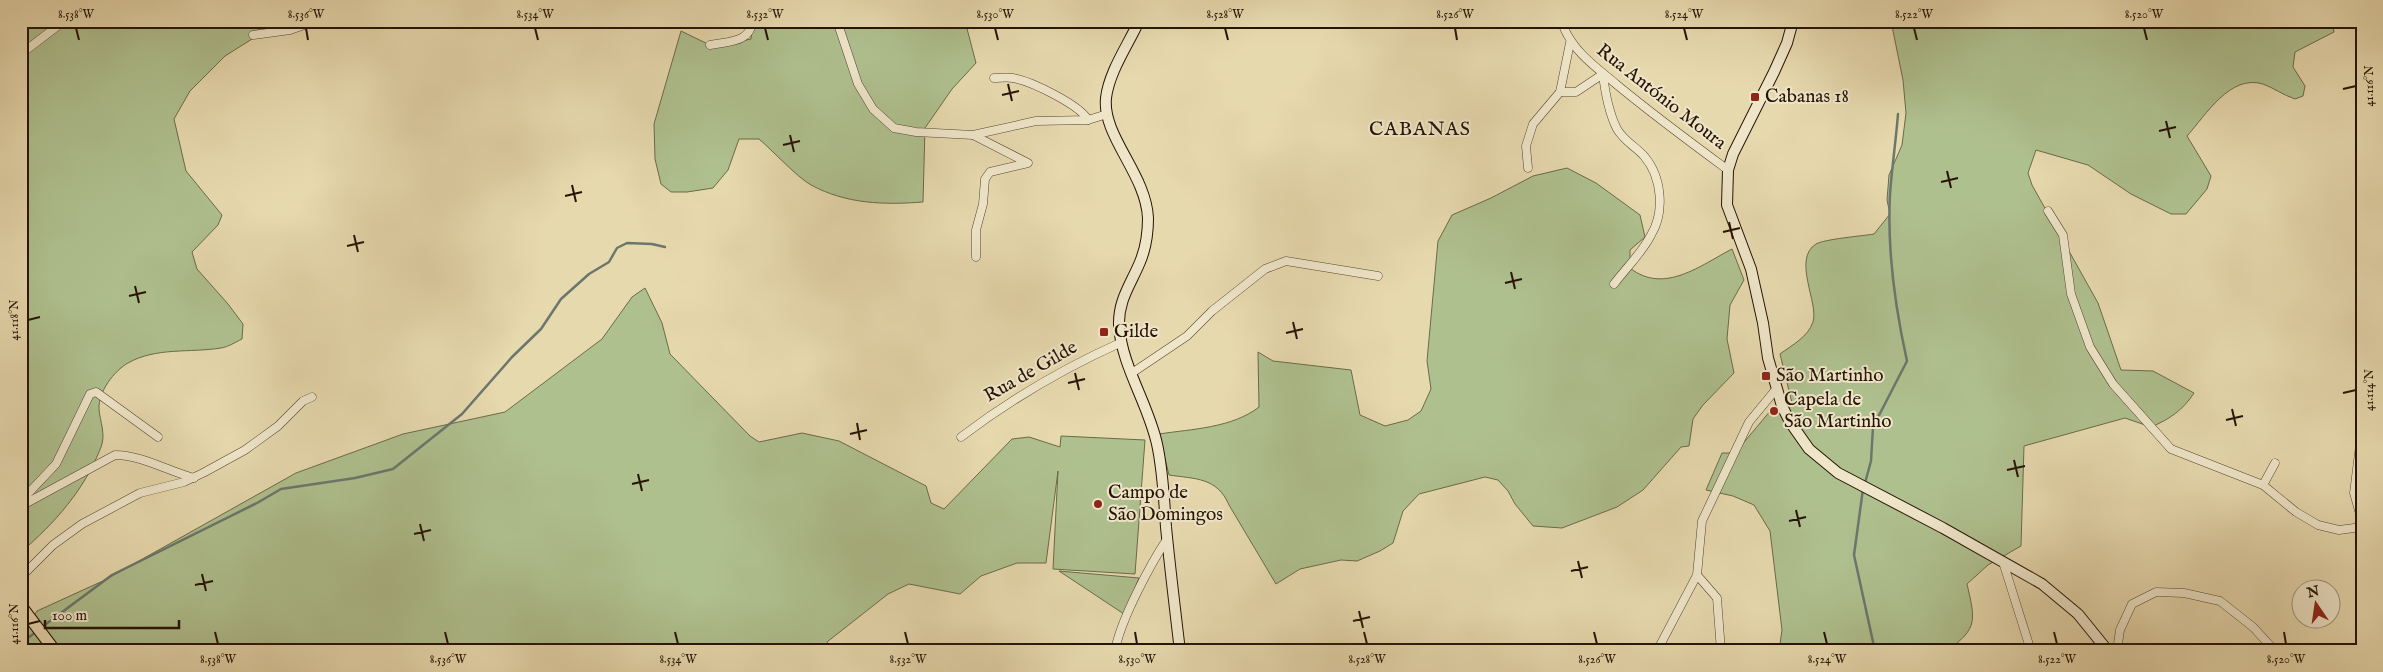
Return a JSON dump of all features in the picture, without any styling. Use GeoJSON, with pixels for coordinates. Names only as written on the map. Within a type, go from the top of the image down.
{"type":"FeatureCollection","features":[{"type":"Feature","properties":{"kind":"main road"},"geometry":{"type":"LineString","coordinates":[[21,606],[53,648]]}},
{"type":"Feature","properties":{"kind":"street"},"geometry":{"type":"LineString","coordinates":[[21,54],[64,21]]}},
{"type":"Feature","properties":{"kind":"street"},"geometry":{"type":"LineString","coordinates":[[253,36],[290,30],[316,21]]}},
{"type":"Feature","properties":{"kind":"street"},"geometry":{"type":"LineString","coordinates":[[710,46],[746,38],[751,31],[753,21]]}},
{"type":"Feature","properties":{"kind":"street"},"geometry":{"type":"LineString","coordinates":[[837,21],[858,84],[874,109],[894,128],[916,132],[973,135],[1036,121],[1088,120],[1107,114]]}},
{"type":"Feature","properties":{"kind":"street"},"geometry":{"type":"LineString","coordinates":[[1139,21],[1108,85],[1106,99],[1107,114],[1120,146],[1140,183],[1148,216],[1146,245],[1140,262],[1123,294],[1120,310],[1122,342],[1124,357],[1132,373],[1157,442],[1180,651]]}},
{"type":"Feature","properties":{"kind":"street","name":"Rua António Moura"},"geometry":{"type":"LineString","coordinates":[[1567,21],[1564,28],[1570,43],[1603,74],[1648,112],[1728,170]]}},
{"type":"Feature","properties":{"kind":"street"},"geometry":{"type":"LineString","coordinates":[[1793,21],[1787,43],[1737,143],[1728,170],[1728,205],[1751,269],[1763,322],[1768,358],[1790,422],[1809,449],[1838,473],[1943,528],[2042,584],[2078,614],[2108,651]]}},
{"type":"Feature","properties":{"kind":"street"},"geometry":{"type":"LineString","coordinates":[[1528,168],[1526,146],[1533,124],[1560,92],[1570,43]]}},
{"type":"Feature","properties":{"kind":"street"},"geometry":{"type":"LineString","coordinates":[[1560,92],[1576,92],[1603,74],[1606,95],[1618,130],[1626,141],[1644,156],[1654,171],[1660,197],[1657,221],[1652,235],[1614,284]]}},
{"type":"Feature","properties":{"kind":"street"},"geometry":{"type":"LineString","coordinates":[[994,78],[1014,78],[1051,93],[1084,112],[1088,120]]}},
{"type":"Feature","properties":{"kind":"street"},"geometry":{"type":"LineString","coordinates":[[973,135],[1028,163],[990,172],[985,179],[983,204],[976,230],[976,257]]}},
{"type":"Feature","properties":{"kind":"street"},"geometry":{"type":"LineString","coordinates":[[2048,211],[2063,235],[2071,294],[2090,347],[2113,384],[2171,450],[2263,485],[2296,512],[2318,525],[2339,530],[2362,527]]}},
{"type":"Feature","properties":{"kind":"street"},"geometry":{"type":"LineString","coordinates":[[1132,373],[1187,336],[1212,311],[1266,269],[1286,261],[1378,276]]}},
{"type":"Feature","properties":{"kind":"street","name":"Rua de Gilde"},"geometry":{"type":"LineString","coordinates":[[961,437],[996,410],[1026,392],[1074,364],[1122,342]]}},
{"type":"Feature","properties":{"kind":"street"},"geometry":{"type":"LineString","coordinates":[[1657,651],[1697,575],[1702,520],[1749,422],[1777,388]]}},
{"type":"Feature","properties":{"kind":"street"},"geometry":{"type":"LineString","coordinates":[[21,501],[56,464],[90,394],[96,392],[158,437]]}},
{"type":"Feature","properties":{"kind":"street"},"geometry":{"type":"LineString","coordinates":[[21,577],[53,545],[82,524],[140,492],[194,478],[245,450],[278,426],[303,401],[312,397]]}},
{"type":"Feature","properties":{"kind":"street"},"geometry":{"type":"LineString","coordinates":[[2362,429],[2354,493],[2362,522]]}},
{"type":"Feature","properties":{"kind":"street"},"geometry":{"type":"LineString","coordinates":[[21,506],[115,455],[128,455],[170,472],[194,478]]}},
{"type":"Feature","properties":{"kind":"street"},"geometry":{"type":"LineString","coordinates":[[2263,485],[2275,463]]}},
{"type":"Feature","properties":{"kind":"street"},"geometry":{"type":"LineString","coordinates":[[1115,651],[1123,627],[1153,561],[1167,539]]}},
{"type":"Feature","properties":{"kind":"street"},"geometry":{"type":"LineString","coordinates":[[2003,562],[2031,651]]}},
{"type":"Feature","properties":{"kind":"street"},"geometry":{"type":"LineString","coordinates":[[1697,575],[1717,598],[1721,651]]}},
{"type":"Feature","properties":{"kind":"street"},"geometry":{"type":"LineString","coordinates":[[2117,651],[2120,630],[2132,604],[2156,592],[2184,593],[2220,601],[2253,627],[2275,651]]}},
{"type":"Feature","properties":{"kind":"green space"},"geometry":{"type":"Polygon","coordinates":[[[21,21],[176,23],[257,21],[260,34],[225,56],[190,91],[174,119],[186,171],[222,215],[218,225],[192,252],[197,269],[243,324],[242,339],[221,348],[173,351],[150,355],[128,363],[117,371],[104,389],[99,402],[103,437],[101,447],[87,477],[57,517],[21,552],[21,21]]]}},
{"type":"Feature","properties":{"kind":"green space"},"geometry":{"type":"Polygon","coordinates":[[[753,21],[825,21],[826,24],[834,21],[965,21],[976,63],[952,89],[925,128],[923,202],[866,202],[852,200],[824,191],[811,185],[799,176],[759,139],[739,139],[728,170],[713,188],[687,192],[671,192],[661,184],[655,159],[654,124],[681,31],[714,47],[751,39],[753,21]]]}},
{"type":"Feature","properties":{"kind":"green space"},"geometry":{"type":"Polygon","coordinates":[[[1891,21],[2332,21],[2334,32],[2295,52],[2293,67],[2305,86],[2303,96],[2295,99],[2263,84],[2251,83],[2240,85],[2220,98],[2187,136],[2211,176],[2207,189],[2186,214],[2171,214],[2131,194],[2088,165],[2036,150],[2028,173],[2032,185],[2098,303],[2121,370],[2153,371],[2194,393],[2176,413],[2151,427],[2125,418],[2024,446],[2021,546],[1988,565],[1967,584],[1972,606],[1972,622],[1964,636],[1946,651],[1779,651],[1782,630],[1770,531],[1754,505],[1733,496],[1706,490],[1722,453],[1735,453],[1771,410],[1792,403],[1780,354],[1804,336],[1813,322],[1813,304],[1806,270],[1806,260],[1809,251],[1821,242],[1874,234],[1890,214],[1887,200],[1889,175],[1902,145],[1906,113],[1903,80],[1891,21]]]}},
{"type":"Feature","properties":{"kind":"green space"},"geometry":{"type":"Polygon","coordinates":[[[1567,168],[1596,183],[1640,215],[1645,237],[1630,250],[1630,268],[1643,276],[1656,279],[1682,275],[1732,249],[1744,280],[1730,305],[1727,339],[1734,373],[1703,405],[1693,419],[1689,446],[1681,447],[1643,490],[1617,507],[1562,528],[1533,526],[1498,480],[1485,477],[1419,494],[1403,511],[1393,543],[1357,561],[1341,560],[1300,569],[1276,584],[1218,489],[1204,481],[1169,475],[1159,434],[1198,429],[1224,423],[1248,414],[1259,407],[1258,352],[1273,361],[1351,370],[1360,415],[1385,426],[1408,420],[1421,411],[1431,389],[1427,361],[1438,241],[1452,215],[1491,198],[1533,176],[1567,168]]]}},
{"type":"Feature","properties":{"kind":"green space"},"geometry":{"type":"Polygon","coordinates":[[[645,288],[662,323],[670,354],[750,436],[759,442],[802,433],[839,441],[926,486],[931,503],[944,509],[1012,439],[1029,437],[1060,447],[1061,436],[1145,440],[1135,574],[1053,569],[1058,471],[1046,563],[1017,563],[981,576],[960,594],[909,584],[888,594],[827,642],[830,651],[21,651],[21,634],[37,611],[105,580],[296,473],[403,434],[505,412],[602,339],[632,297],[645,288]]]}},
{"type":"Feature","properties":{"kind":"green space"},"geometry":{"type":"Polygon","coordinates":[[[1059,571],[1139,578],[1124,614],[1059,571]]]}},
{"type":"Feature","properties":{"kind":"waterway"},"geometry":{"type":"LineString","coordinates":[[1865,483],[1871,461],[1873,427],[1907,361],[1896,299],[1889,215],[1898,114]]}},
{"type":"Feature","properties":{"kind":"waterway"},"geometry":{"type":"LineString","coordinates":[[42,627],[112,575],[257,503],[281,489],[355,478],[393,469],[462,414],[512,357],[541,329],[561,299],[589,274],[609,262],[617,248],[627,243],[652,244],[665,247]]}},
{"type":"Feature","properties":{"kind":"waterway"},"geometry":{"type":"LineString","coordinates":[[1863,489],[1854,555],[1875,651]]}},
{"type":"Feature","properties":{"kind":"waterway"},"geometry":{"type":"LineString","coordinates":[[21,643],[36,632]]}},
{"type":"Feature","properties":{"kind":"place","name":"Cabanas 18"},"geometry":{"type":"Point","coordinates":[1755,97]}},
{"type":"Feature","properties":{"kind":"place","name":"Gilde"},"geometry":{"type":"Point","coordinates":[1104,332]}},
{"type":"Feature","properties":{"kind":"place","name":"São Martinho"},"geometry":{"type":"Point","coordinates":[1766,376]}},
{"type":"Feature","properties":{"kind":"place","name":"Capela de São Martinho"},"geometry":{"type":"Point","coordinates":[1774,411]}},
{"type":"Feature","properties":{"kind":"place","name":"Campo de São Domingos"},"geometry":{"type":"Point","coordinates":[1098,504]}},
{"type":"Feature","properties":{"kind":"district","name":"CABANAS"},"geometry":{"type":"Point","coordinates":[1420,129]}}]}
